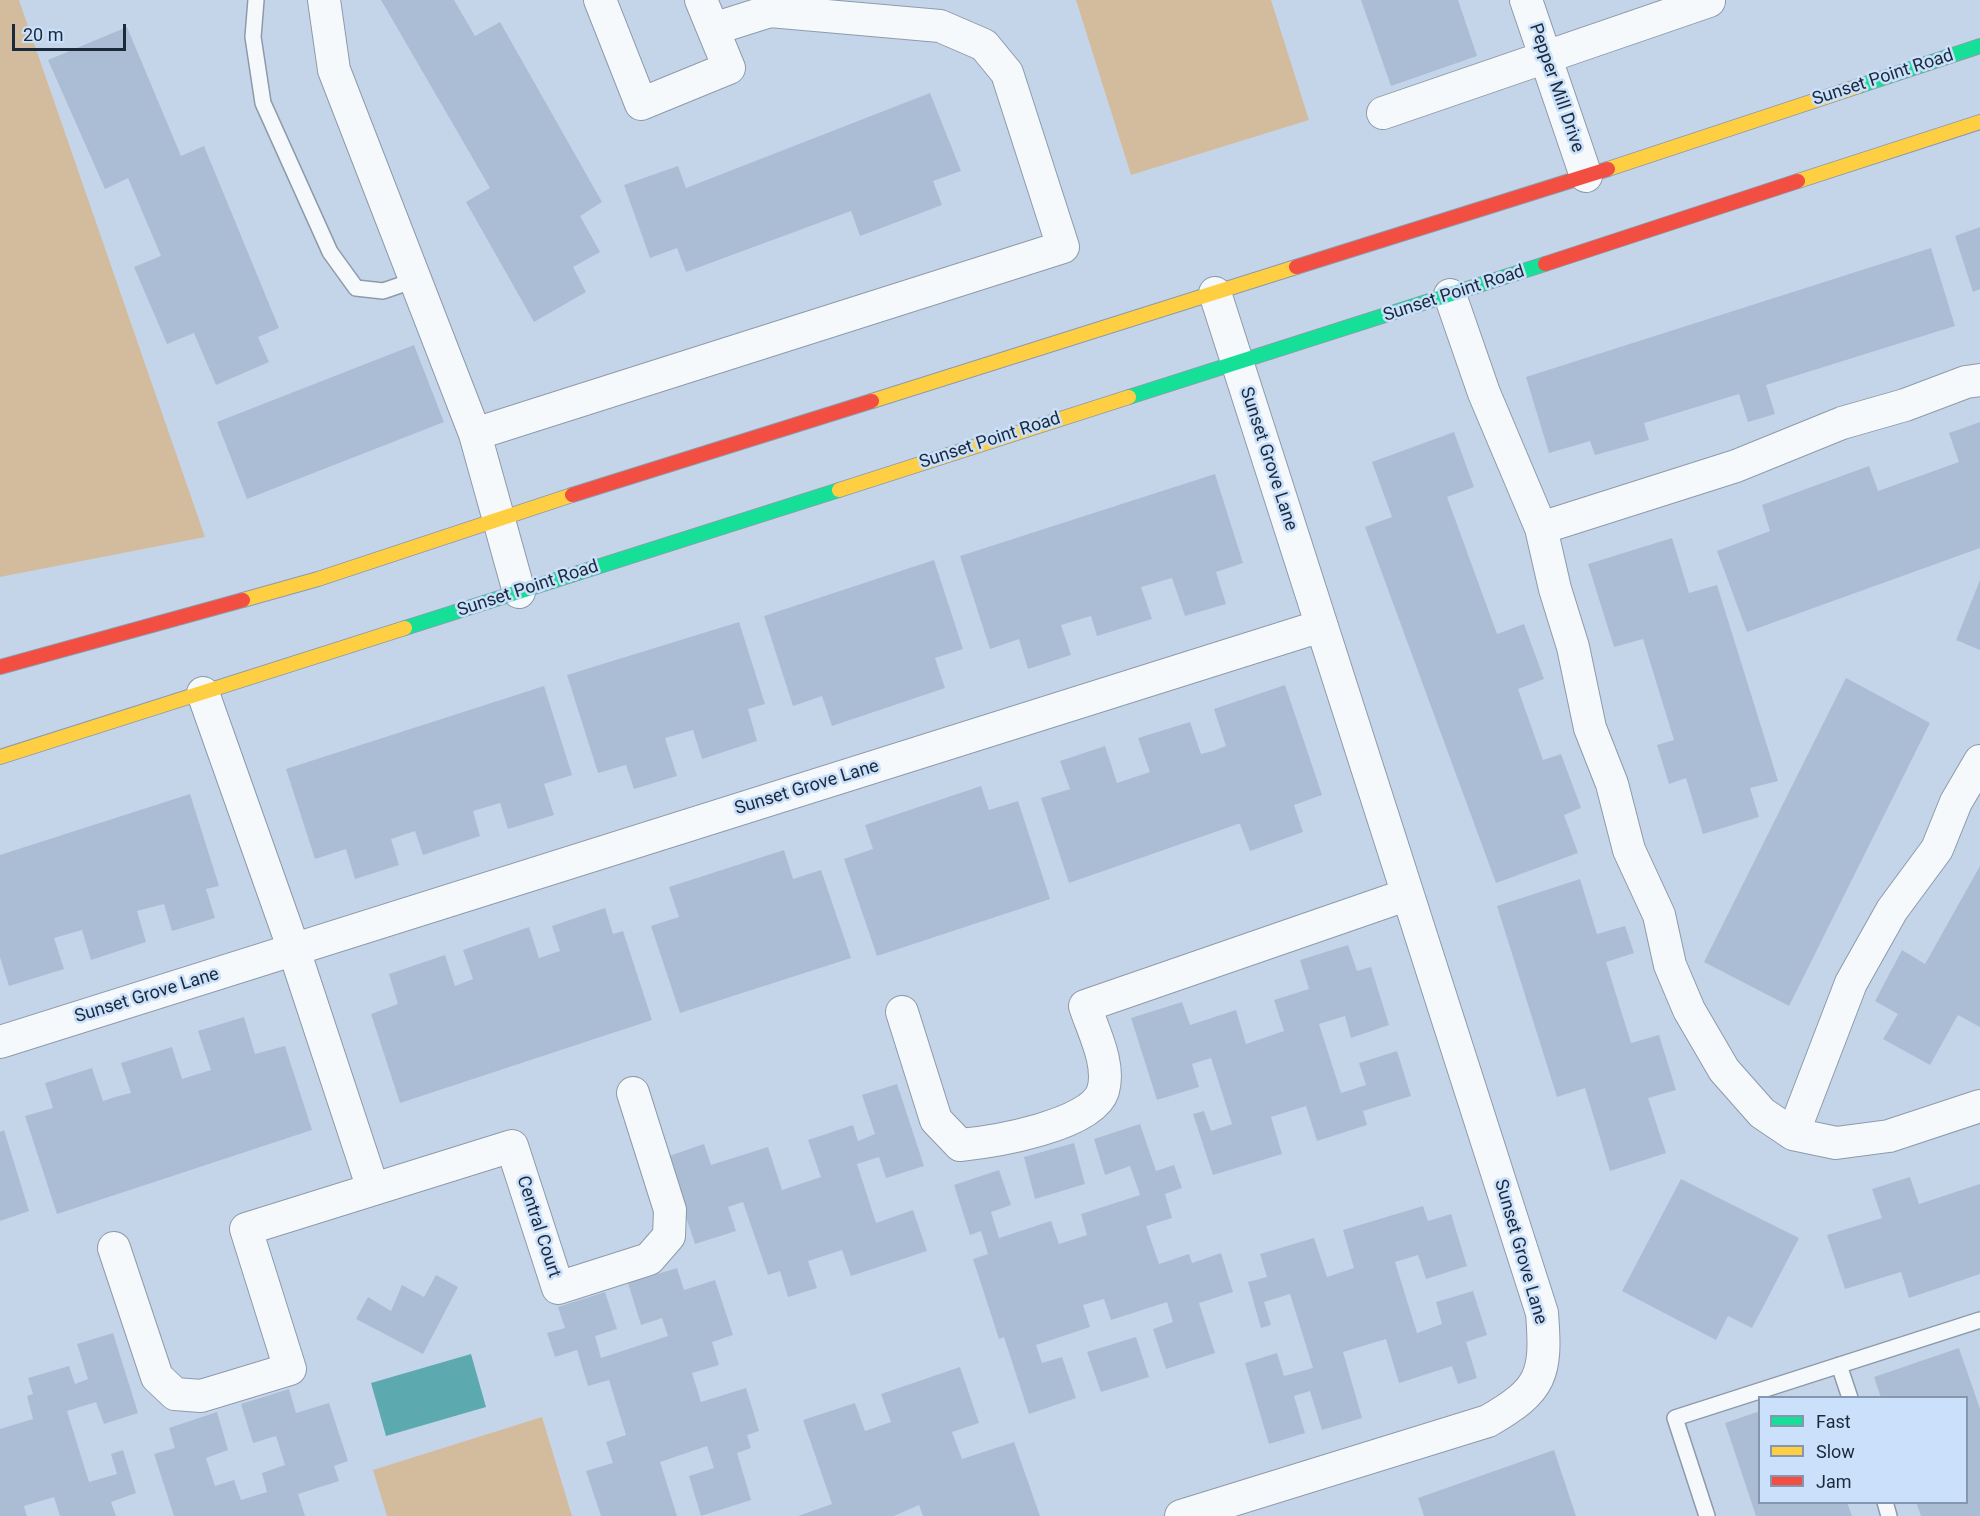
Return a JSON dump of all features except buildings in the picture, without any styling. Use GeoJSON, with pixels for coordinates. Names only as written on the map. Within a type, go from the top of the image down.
{"type":"FeatureCollection","features":[{"type":"Feature","properties":{"kind":"main road","name":"Sunset Point Road"},"geometry":{"type":"LineString","coordinates":[[0,667],[318,579],[497,519],[1586,176],[1980,46]]}},
{"type":"Feature","properties":{"kind":"main road","name":"Sunset Point Road"},"geometry":{"type":"LineString","coordinates":[[0,757],[1450,295],[1980,122]]}},
{"type":"Feature","properties":{"kind":"street"},"geometry":{"type":"LineString","coordinates":[[324,0],[334,70],[475,434],[519,592]]}},
{"type":"Feature","properties":{"kind":"street"},"geometry":{"type":"LineString","coordinates":[[600,0],[641,104],[729,68],[701,0]]}},
{"type":"Feature","properties":{"kind":"street","name":"Pepper Mill Drive"},"geometry":{"type":"LineString","coordinates":[[1526,0],[1586,176]]}},
{"type":"Feature","properties":{"kind":"street"},"geometry":{"type":"LineString","coordinates":[[1383,113],[1709,1]]}},
{"type":"Feature","properties":{"kind":"street"},"geometry":{"type":"LineString","coordinates":[[475,434],[1062,247],[1007,74],[984,45],[939,26],[770,11],[713,29]]}},
{"type":"Feature","properties":{"kind":"street","name":"Sunset Grove Lane"},"geometry":{"type":"LineString","coordinates":[[1181,1516],[1488,1421],[1520,1402],[1539,1378],[1545,1349],[1542,1313],[1406,895],[1215,293]]}},
{"type":"Feature","properties":{"kind":"street"},"geometry":{"type":"LineString","coordinates":[[1450,295],[1484,393],[1541,528],[1555,589],[1573,647],[1590,728],[1612,784],[1629,850],[1659,915],[1670,965],[1685,1001],[1724,1070],[1762,1113],[1793,1134],[1836,1143],[1889,1136],[1980,1106]]}},
{"type":"Feature","properties":{"kind":"street"},"geometry":{"type":"LineString","coordinates":[[1541,528],[1736,466],[1842,423],[1905,405],[1966,382],[1980,380]]}},
{"type":"Feature","properties":{"kind":"street","name":"Sunset Grove Lane"},"geometry":{"type":"LineString","coordinates":[[0,1042],[1321,626]]}},
{"type":"Feature","properties":{"kind":"street"},"geometry":{"type":"LineString","coordinates":[[203,693],[294,950],[373,1189]]}},
{"type":"Feature","properties":{"kind":"street"},"geometry":{"type":"LineString","coordinates":[[1793,1134],[1851,983],[1892,910],[1937,849],[1956,802],[1980,761]]}},
{"type":"Feature","properties":{"kind":"street"},"geometry":{"type":"LineString","coordinates":[[902,1012],[936,1120],[960,1145],[999,1142],[1082,1115],[1102,1093],[1104,1066],[1085,1006],[1406,895]]}},
{"type":"Feature","properties":{"kind":"street","name":"Central Court"},"geometry":{"type":"LineString","coordinates":[[114,1248],[157,1377],[175,1394],[201,1396],[290,1369],[246,1229],[512,1146],[558,1288],[649,1259],[669,1236],[670,1210],[633,1093]]}},
{"type":"Feature","properties":{"kind":"lane"},"geometry":{"type":"LineString","coordinates":[[256,0],[253,37],[263,103],[330,252],[356,288],[383,291],[415,280]]}},
{"type":"Feature","properties":{"kind":"lane"},"geometry":{"type":"LineString","coordinates":[[1707,1516],[1676,1418],[1980,1320]]}},
{"type":"Feature","properties":{"kind":"lane"},"geometry":{"type":"LineString","coordinates":[[1839,1365],[1849,1396]]}},
{"type":"Feature","properties":{"kind":"shaded area"},"geometry":{"type":"Polygon","coordinates":[[[0,0],[19,0],[205,537],[0,577],[0,0]]]}},
{"type":"Feature","properties":{"kind":"shaded area"},"geometry":{"type":"Polygon","coordinates":[[[1076,0],[1271,0],[1309,120],[1131,175],[1076,0]]]}},
{"type":"Feature","properties":{"kind":"shaded area"},"geometry":{"type":"Polygon","coordinates":[[[471,1354],[486,1407],[386,1436],[371,1383],[471,1354]]]}},
{"type":"Feature","properties":{"kind":"shaded area"},"geometry":{"type":"Polygon","coordinates":[[[542,1417],[572,1516],[387,1516],[373,1470],[542,1417]]]}},
{"type":"Feature","properties":{"kind":"traffic: fast"},"geometry":{"type":"LineString","coordinates":[[1859,86],[1980,46]]}},
{"type":"Feature","properties":{"kind":"traffic: fast"},"geometry":{"type":"LineString","coordinates":[[1129,397],[1545,264]]}},
{"type":"Feature","properties":{"kind":"traffic: fast"},"geometry":{"type":"LineString","coordinates":[[405,628],[839,490]]}},
{"type":"Feature","properties":{"kind":"traffic: slow"},"geometry":{"type":"LineString","coordinates":[[1608,169],[1859,86]]}},
{"type":"Feature","properties":{"kind":"traffic: slow"},"geometry":{"type":"LineString","coordinates":[[1798,181],[1980,122]]}},
{"type":"Feature","properties":{"kind":"traffic: slow"},"geometry":{"type":"LineString","coordinates":[[872,401],[1296,267]]}},
{"type":"Feature","properties":{"kind":"traffic: slow"},"geometry":{"type":"LineString","coordinates":[[839,490],[1129,397]]}},
{"type":"Feature","properties":{"kind":"traffic: slow"},"geometry":{"type":"LineString","coordinates":[[243,600],[318,579],[572,495]]}},
{"type":"Feature","properties":{"kind":"traffic: slow"},"geometry":{"type":"LineString","coordinates":[[0,757],[405,628]]}},
{"type":"Feature","properties":{"kind":"traffic: jam"},"geometry":{"type":"LineString","coordinates":[[1296,267],[1608,169]]}},
{"type":"Feature","properties":{"kind":"traffic: jam"},"geometry":{"type":"LineString","coordinates":[[1545,264],[1798,181]]}},
{"type":"Feature","properties":{"kind":"traffic: jam"},"geometry":{"type":"LineString","coordinates":[[572,495],[872,401]]}},
{"type":"Feature","properties":{"kind":"traffic: jam"},"geometry":{"type":"LineString","coordinates":[[0,667],[243,600]]}}]}
